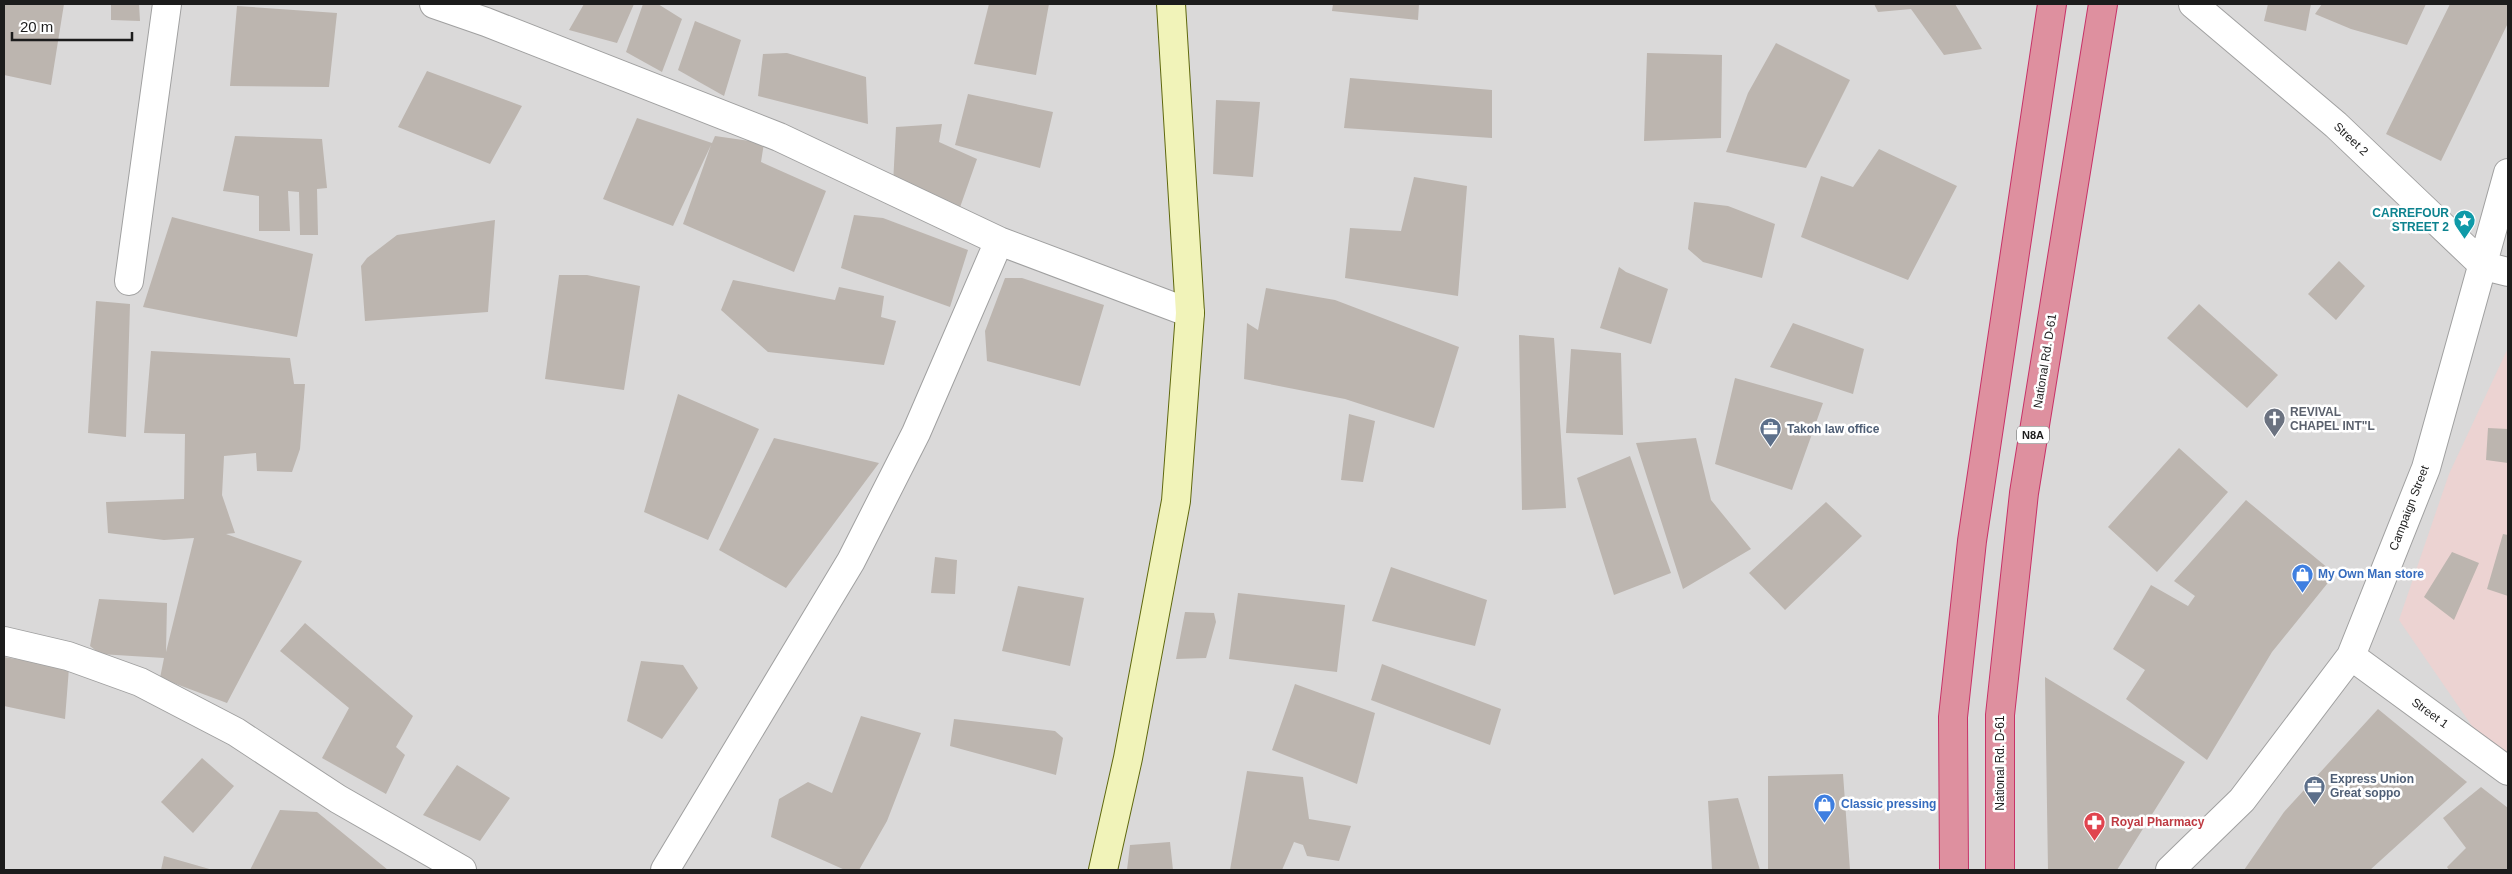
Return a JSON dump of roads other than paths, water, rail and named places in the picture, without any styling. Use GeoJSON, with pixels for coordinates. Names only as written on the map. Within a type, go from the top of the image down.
{"type":"FeatureCollection","features":[{"type":"Feature","properties":{"kind":"highway"},"geometry":{"type":"LineString","coordinates":[[1954,870],[1953,717],[1971,550],[2052,4]]}},
{"type":"Feature","properties":{"kind":"highway","name":"National Rd. D-61"},"geometry":{"type":"LineString","coordinates":[[2000,870],[2000,715],[2024,493],[2103,4]]}},
{"type":"Feature","properties":{"kind":"street"},"geometry":{"type":"LineString","coordinates":[[129,281],[167,4]]}},
{"type":"Feature","properties":{"kind":"street"},"geometry":{"type":"LineString","coordinates":[[434,4],[486,22],[779,137],[999,241],[1190,313]]}},
{"type":"Feature","properties":{"kind":"street"},"geometry":{"type":"LineString","coordinates":[[1103,870],[1128,758],[1176,502],[1190,313],[1171,4]]}},
{"type":"Feature","properties":{"kind":"street","name":"Street 2"},"geometry":{"type":"LineString","coordinates":[[2193,4],[2336,125],[2496,269]]}},
{"type":"Feature","properties":{"kind":"street","name":"Campaign Street"},"geometry":{"type":"LineString","coordinates":[[2170,870],[2242,800],[2351,656],[2426,468],[2496,269],[2508,172]]}},
{"type":"Feature","properties":{"kind":"street"},"geometry":{"type":"LineString","coordinates":[[665,870],[851,561],[916,433],[999,241]]}},
{"type":"Feature","properties":{"kind":"street"},"geometry":{"type":"LineString","coordinates":[[4,641],[68,656],[140,682],[236,732],[338,799],[462,870]]}},
{"type":"Feature","properties":{"kind":"street","name":"Street 1"},"geometry":{"type":"LineString","coordinates":[[2351,656],[2508,771]]}},
{"type":"Feature","properties":{"kind":"place","name":"CARREFOUR STREET 2"},"geometry":{"type":"Point","coordinates":[2465,239]}},
{"type":"Feature","properties":{"kind":"place","name":"REVIVAL CHAPEL INT\"L"},"geometry":{"type":"Point","coordinates":[2274,438]}},
{"type":"Feature","properties":{"kind":"place","name":"Takoh law office"},"geometry":{"type":"Point","coordinates":[1771,448]}},
{"type":"Feature","properties":{"kind":"place","name":"My Own Man store"},"geometry":{"type":"Point","coordinates":[2302,593]}},
{"type":"Feature","properties":{"kind":"place","name":"Express Union Great soppo"},"geometry":{"type":"Point","coordinates":[2314,805]}},
{"type":"Feature","properties":{"kind":"place","name":"Classic pressing"},"geometry":{"type":"Point","coordinates":[1825,823]}},
{"type":"Feature","properties":{"kind":"place","name":"Royal Pharmacy"},"geometry":{"type":"Point","coordinates":[2095,841]}}]}
